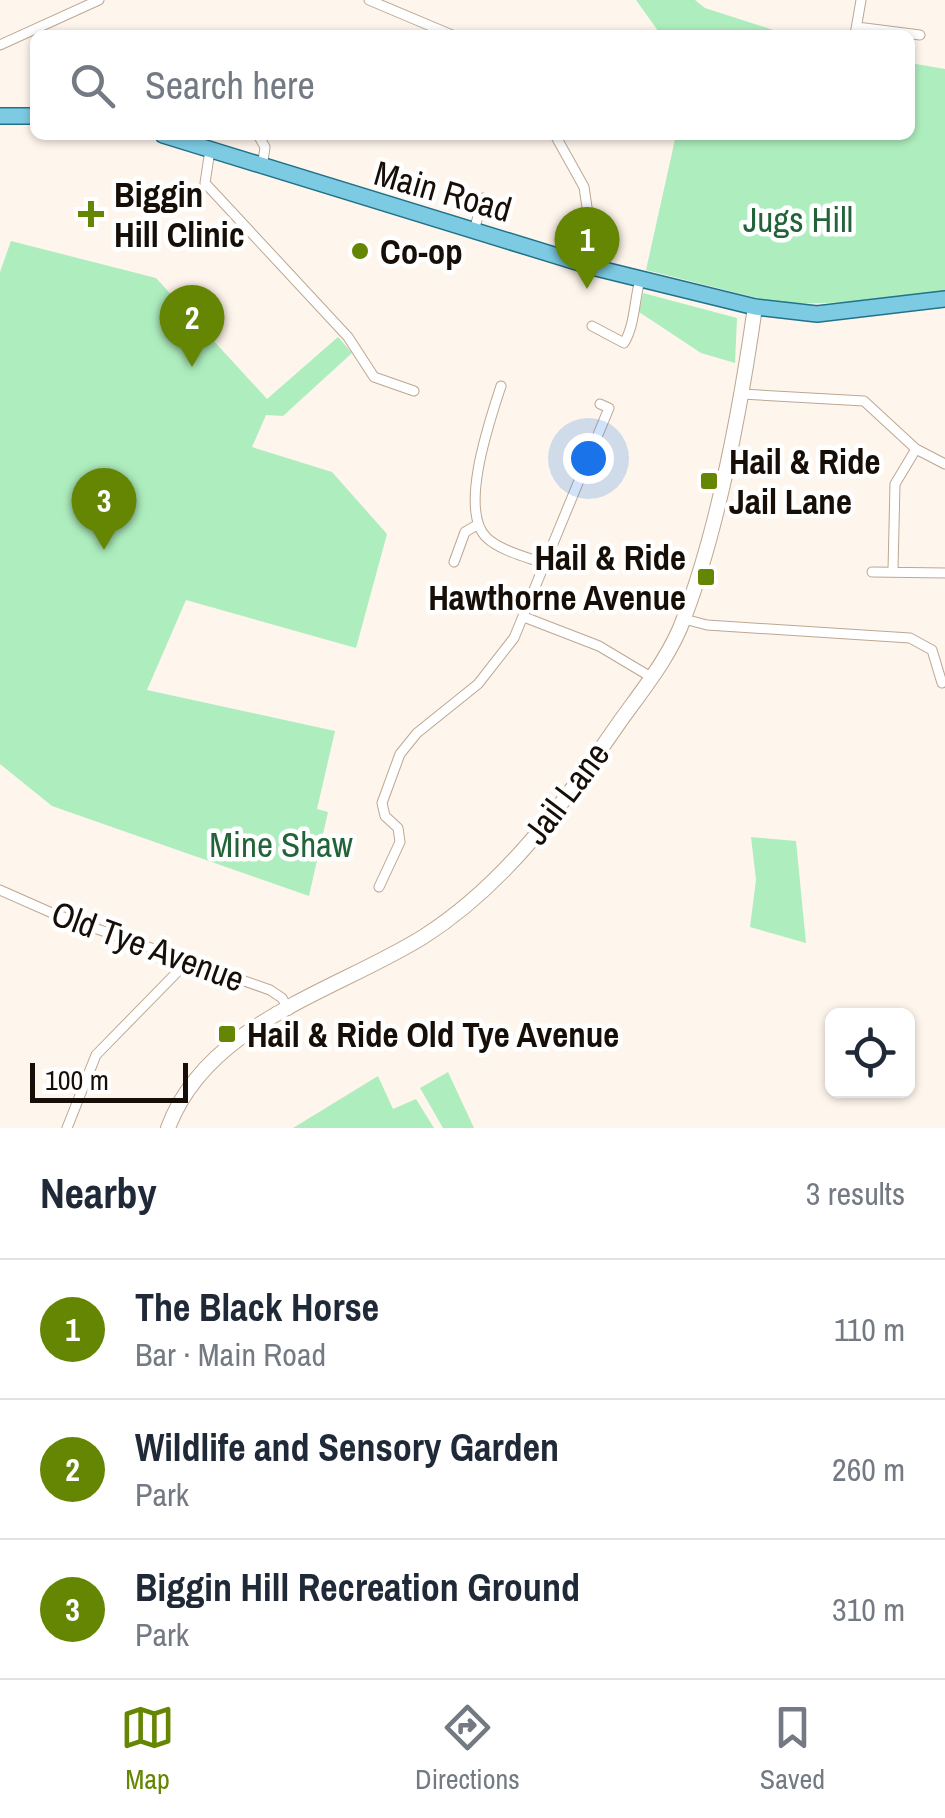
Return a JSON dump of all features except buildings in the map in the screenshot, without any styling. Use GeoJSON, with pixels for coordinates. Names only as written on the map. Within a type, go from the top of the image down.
{"type":"FeatureCollection","features":[{"type":"Feature","properties":{"kind":"main road"},"geometry":{"type":"LineString","coordinates":[[0,116],[30,116]]}},
{"type":"Feature","properties":{"kind":"main road","name":"Main Road"},"geometry":{"type":"LineString","coordinates":[[179,140],[596,268],[756,307],[817,314],[945,299]]}},
{"type":"Feature","properties":{"kind":"street"},"geometry":{"type":"LineString","coordinates":[[32,30],[99,0]]}},
{"type":"Feature","properties":{"kind":"street"},"geometry":{"type":"LineString","coordinates":[[369,0],[440,30]]}},
{"type":"Feature","properties":{"kind":"street"},"geometry":{"type":"LineString","coordinates":[[856,30],[861,0]]}},
{"type":"Feature","properties":{"kind":"street"},"geometry":{"type":"LineString","coordinates":[[0,44],[30,31]]}},
{"type":"Feature","properties":{"kind":"street"},"geometry":{"type":"LineString","coordinates":[[915,35],[920,35]]}},
{"type":"Feature","properties":{"kind":"street"},"geometry":{"type":"LineString","coordinates":[[261,140],[266,147],[262,168]]}},
{"type":"Feature","properties":{"kind":"street"},"geometry":{"type":"LineString","coordinates":[[560,140],[584,187],[596,268]]}},
{"type":"Feature","properties":{"kind":"street"},"geometry":{"type":"LineString","coordinates":[[210,150],[206,183],[348,337],[374,377],[414,391]]}},
{"type":"Feature","properties":{"kind":"street"},"geometry":{"type":"LineString","coordinates":[[474,231],[483,198]]}},
{"type":"Feature","properties":{"kind":"street"},"geometry":{"type":"LineString","coordinates":[[592,326],[624,343],[632,330],[631,311],[640,280]]}},
{"type":"Feature","properties":{"kind":"street","name":"Jail Lane"},"geometry":{"type":"LineString","coordinates":[[168,1128],[198,1073],[232,1042],[423,936],[490,885],[538,835],[652,677],[684,619],[742,394],[756,307]]}},
{"type":"Feature","properties":{"kind":"street"},"geometry":{"type":"LineString","coordinates":[[501,386],[480,467],[474,506],[477,524],[496,544],[544,564]]}},
{"type":"Feature","properties":{"kind":"street"},"geometry":{"type":"LineString","coordinates":[[742,394],[858,399],[876,408],[916,449],[945,464]]}},
{"type":"Feature","properties":{"kind":"street"},"geometry":{"type":"LineString","coordinates":[[380,887],[400,842],[398,828],[386,816],[382,803],[400,754],[500,661],[524,617],[609,408],[600,404]]}},
{"type":"Feature","properties":{"kind":"street"},"geometry":{"type":"LineString","coordinates":[[892,570],[896,484],[916,449]]}},
{"type":"Feature","properties":{"kind":"street"},"geometry":{"type":"LineString","coordinates":[[454,562],[465,532],[477,524]]}},
{"type":"Feature","properties":{"kind":"street"},"geometry":{"type":"LineString","coordinates":[[872,572],[945,574]]}},
{"type":"Feature","properties":{"kind":"street"},"geometry":{"type":"LineString","coordinates":[[524,617],[599,646],[652,677]]}},
{"type":"Feature","properties":{"kind":"street"},"geometry":{"type":"LineString","coordinates":[[684,619],[707,625],[910,638],[932,650],[942,682]]}},
{"type":"Feature","properties":{"kind":"street","name":"Old Tye Avenue"},"geometry":{"type":"LineString","coordinates":[[0,890],[52,914],[270,990],[282,998],[289,1010]]}},
{"type":"Feature","properties":{"kind":"street"},"geometry":{"type":"LineString","coordinates":[[68,1128],[96,1055],[188,961]]}},
{"type":"Feature","properties":{"kind":"green space"},"geometry":{"type":"Polygon","coordinates":[[[636,0],[695,0],[705,8],[773,30],[657,30],[636,0]]]}},
{"type":"Feature","properties":{"kind":"green space","name":"Jugs Hill"},"geometry":{"type":"Polygon","coordinates":[[[915,64],[945,69],[945,300],[781,304],[646,270],[675,140],[915,140],[915,64]]]}},
{"type":"Feature","properties":{"kind":"green space","name":"Mine Shaw"},"geometry":{"type":"Polygon","coordinates":[[[11,241],[156,278],[267,399],[338,337],[352,353],[283,416],[266,415],[252,447],[332,472],[387,534],[356,648],[186,600],[147,690],[335,731],[317,809],[328,812],[309,896],[52,806],[0,764],[0,272],[11,241]]]}},
{"type":"Feature","properties":{"kind":"green space"},"geometry":{"type":"Polygon","coordinates":[[[643,293],[737,318],[735,363],[701,353],[639,312],[643,293]]]}},
{"type":"Feature","properties":{"kind":"green space"},"geometry":{"type":"Polygon","coordinates":[[[751,837],[796,841],[806,943],[750,927],[756,880],[751,837]]]}},
{"type":"Feature","properties":{"kind":"green space"},"geometry":{"type":"Polygon","coordinates":[[[448,1072],[474,1128],[443,1128],[420,1088],[448,1072]]]}},
{"type":"Feature","properties":{"kind":"green space"},"geometry":{"type":"Polygon","coordinates":[[[378,1076],[393,1109],[416,1099],[434,1128],[293,1128],[378,1076]]]}},
{"type":"Feature","properties":{"kind":"place","name":"Biggin Hill Clinic"},"geometry":{"type":"Point","coordinates":[91,214]}},
{"type":"Feature","properties":{"kind":"place","name":"Co-op"},"geometry":{"type":"Point","coordinates":[360,251]}},
{"type":"Feature","properties":{"kind":"place","name":"The Black Horse"},"geometry":{"type":"Point","coordinates":[587,289]}},
{"type":"Feature","properties":{"kind":"place","name":"Wildlife and Sensory Garden"},"geometry":{"type":"Point","coordinates":[192,367]}},
{"type":"Feature","properties":{"kind":"place","name":"Hail & Ride Jail Lane"},"geometry":{"type":"Point","coordinates":[709,481]}},
{"type":"Feature","properties":{"kind":"place","name":"Biggin Hill Recreation Ground"},"geometry":{"type":"Point","coordinates":[104,550]}},
{"type":"Feature","properties":{"kind":"place","name":"Hail & Ride Hawthorne Avenue"},"geometry":{"type":"Point","coordinates":[706,577]}},
{"type":"Feature","properties":{"kind":"place","name":"Hail & Ride Old Tye Avenue"},"geometry":{"type":"Point","coordinates":[227,1034]}}]}
